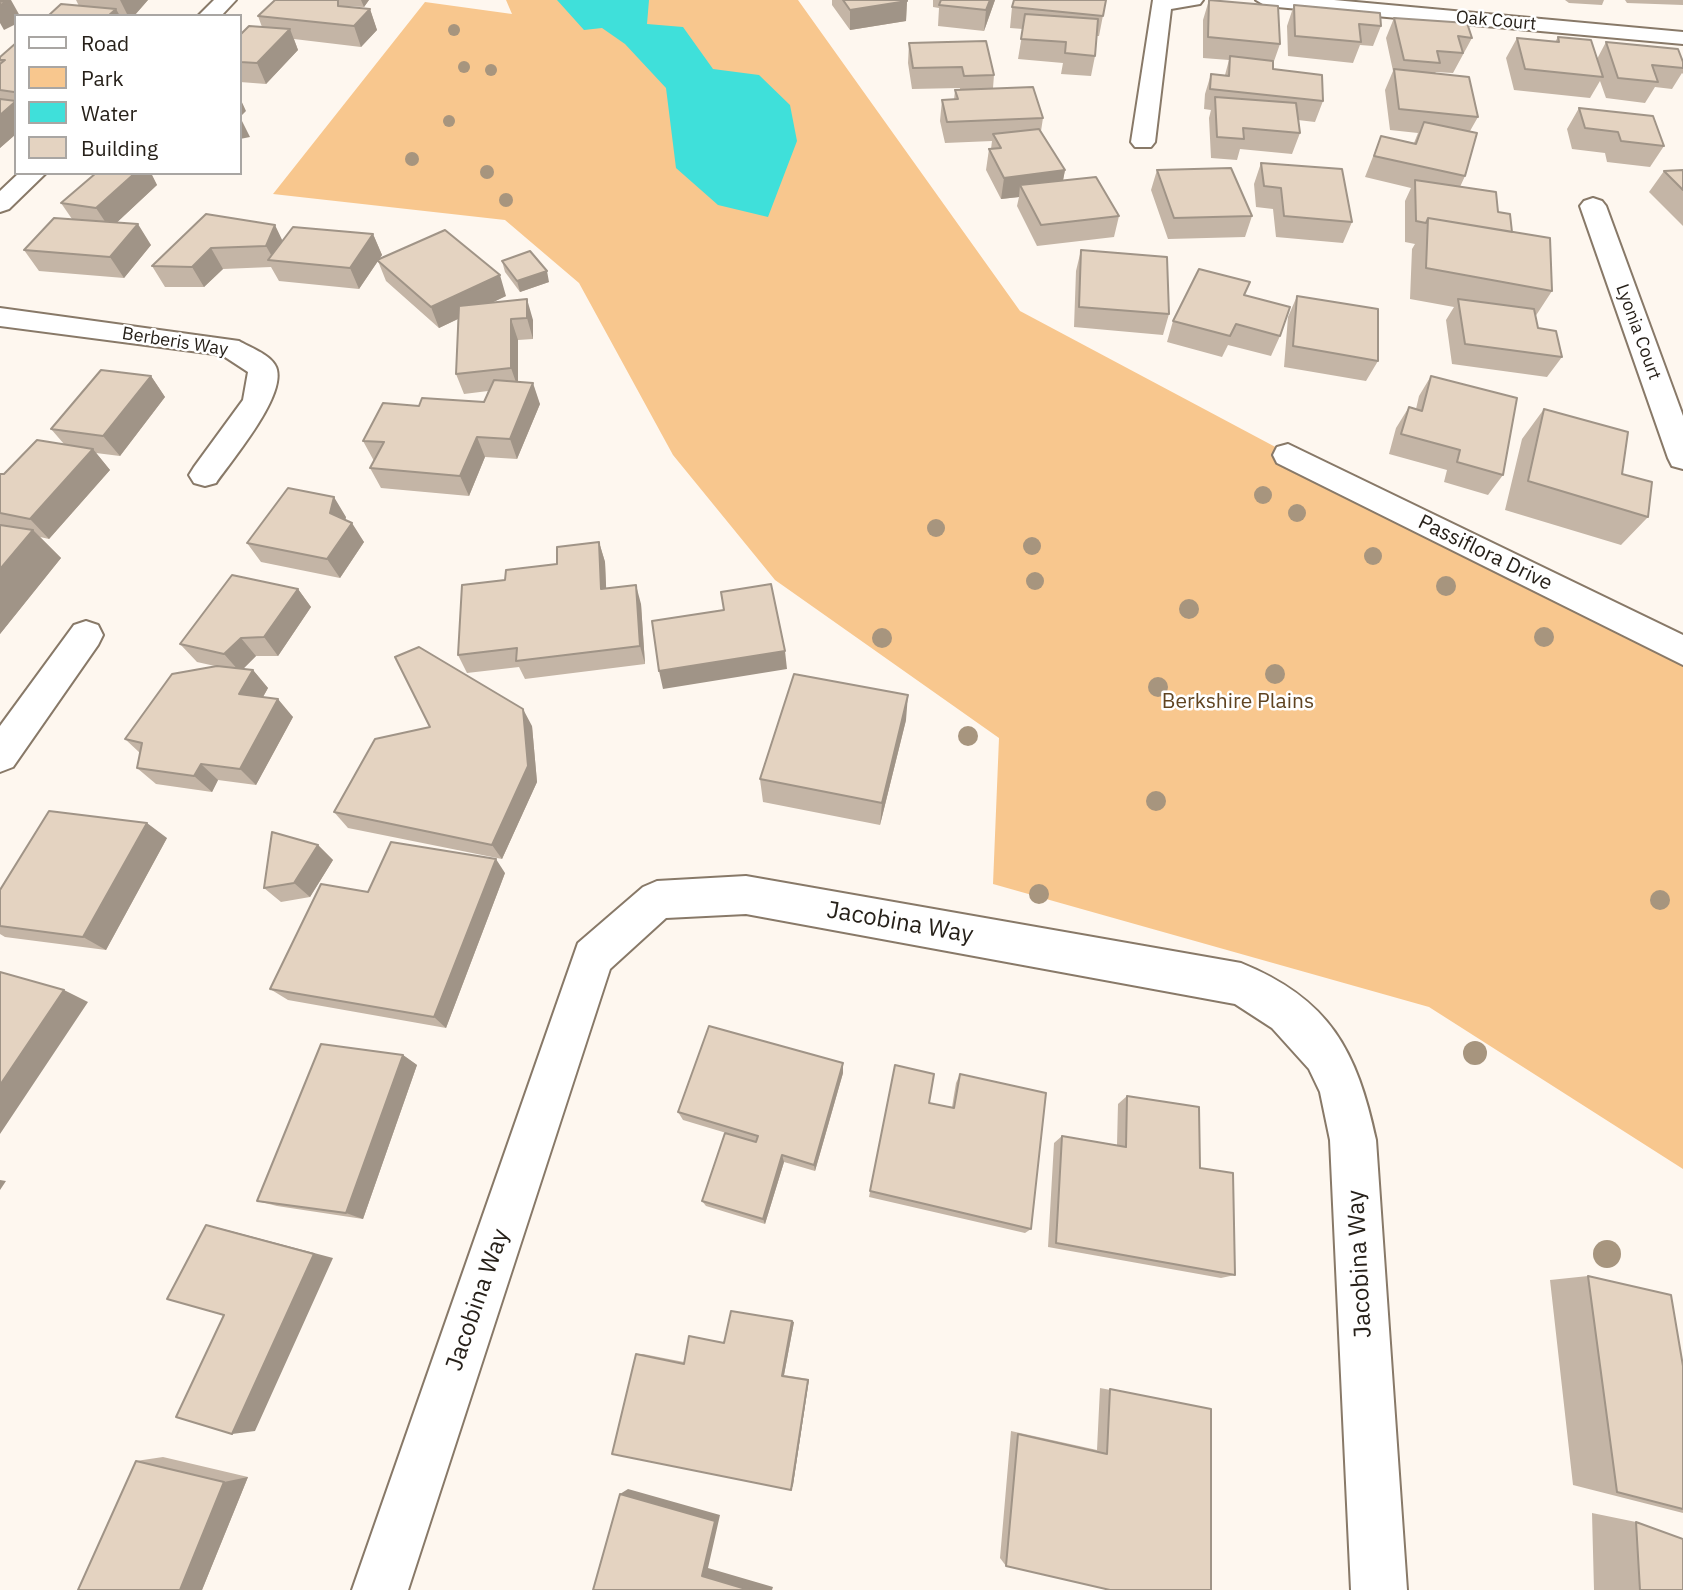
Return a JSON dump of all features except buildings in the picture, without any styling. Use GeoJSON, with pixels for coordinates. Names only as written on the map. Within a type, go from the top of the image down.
{"type":"FeatureCollection","features":[{"type":"Feature","properties":{"kind":"street"},"geometry":{"type":"LineString","coordinates":[[210,14],[226,0]]}},
{"type":"Feature","properties":{"kind":"street"},"geometry":{"type":"LineString","coordinates":[[1143,142],[1157,2],[1193,0]]}},
{"type":"Feature","properties":{"kind":"street","name":"Oak Court"},"geometry":{"type":"LineString","coordinates":[[1266,0],[1683,38]]}},
{"type":"Feature","properties":{"kind":"street"},"geometry":{"type":"LineString","coordinates":[[0,204],[32,175]]}},
{"type":"Feature","properties":{"kind":"street","name":"Lyonia Court"},"geometry":{"type":"LineString","coordinates":[[1593,205],[1683,458]]}},
{"type":"Feature","properties":{"kind":"street","name":"Berberis Way"},"geometry":{"type":"LineString","coordinates":[[0,317],[229,347],[263,368],[260,396],[205,475]]}},
{"type":"Feature","properties":{"kind":"street","name":"Passiflora Drive"},"geometry":{"type":"LineString","coordinates":[[1288,455],[1683,651]]}},
{"type":"Feature","properties":{"kind":"street"},"geometry":{"type":"LineString","coordinates":[[0,756],[86,635]]}},
{"type":"Feature","properties":{"kind":"street","name":"Jacobina Way"},"geometry":{"type":"LineString","coordinates":[[380,1590],[593,957],[657,900],[746,895],[1241,984],[1266,996],[1314,1038],[1341,1086],[1353,1140],[1379,1590]]}},
{"type":"Feature","properties":{"kind":"green space","name":"Berkshire Plains"},"geometry":{"type":"Polygon","coordinates":[[[506,0],[798,0],[1020,311],[1683,664],[1683,1169],[1429,1007],[993,884],[999,738],[775,580],[673,455],[579,283],[505,220],[273,194],[425,2],[512,14],[506,0]]]}},
{"type":"Feature","properties":{"kind":"water"},"geometry":{"type":"Polygon","coordinates":[[[557,0],[649,0],[647,24],[683,27],[713,69],[759,75],[790,105],[797,141],[768,217],[718,205],[676,168],[666,88],[625,44],[602,28],[584,30],[557,0]]]}}]}
